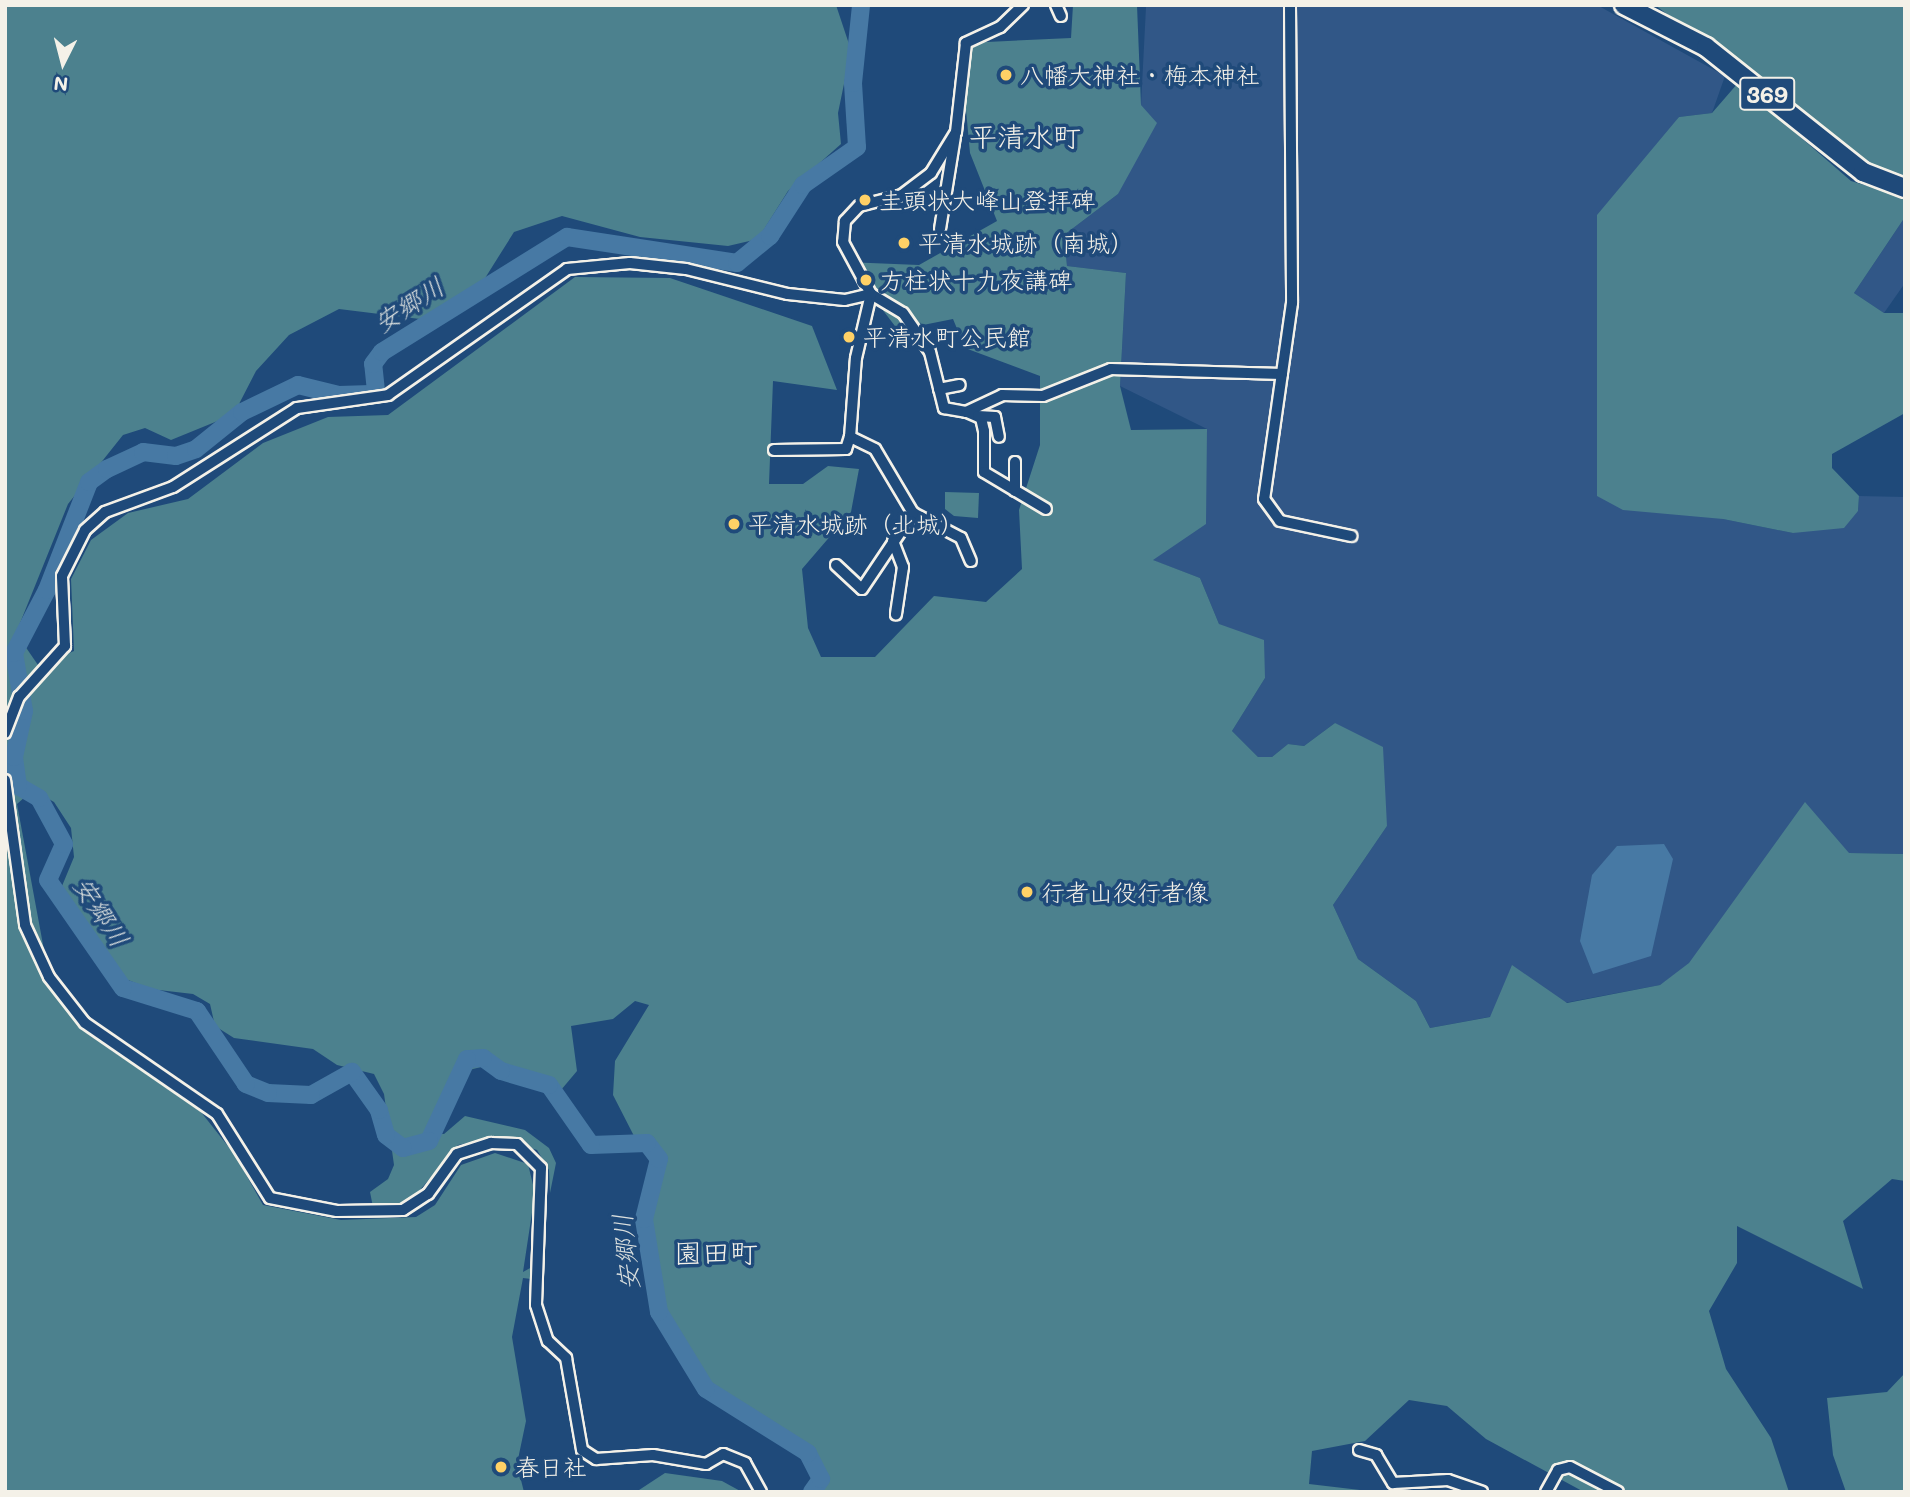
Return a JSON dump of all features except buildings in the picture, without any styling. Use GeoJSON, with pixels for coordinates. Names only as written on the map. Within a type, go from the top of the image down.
{"type":"FeatureCollection","features":[{"type":"Feature","properties":{"kind":"highway","name":"369"},"geometry":{"type":"LineString","coordinates":[[1624,5],[1706,47],[1863,172],[1905,188]]}},
{"type":"Feature","properties":{"kind":"street"},"geometry":{"type":"LineString","coordinates":[[940,229],[956,132],[966,43],[1000,27],[1023,5]]}},
{"type":"Feature","properties":{"kind":"street"},"geometry":{"type":"LineString","coordinates":[[1056,5],[1061,16]]}},
{"type":"Feature","properties":{"kind":"street"},"geometry":{"type":"LineString","coordinates":[[1290,5],[1292,303],[1264,499],[1280,521],[1351,536]]}},
{"type":"Feature","properties":{"kind":"street"},"geometry":{"type":"LineString","coordinates":[[956,132],[931,173],[902,195],[859,206],[845,221],[843,242],[871,294],[903,313],[923,338],[944,408],[995,417],[999,437]]}},
{"type":"Feature","properties":{"kind":"street"},"geometry":{"type":"LineString","coordinates":[[5,733],[22,692],[65,646],[62,576],[85,530],[105,512],[173,487],[297,408],[388,395],[568,269],[630,263],[788,294],[845,300],[871,294]]}},
{"type":"Feature","properties":{"kind":"street"},"geometry":{"type":"LineString","coordinates":[[774,450],[846,449],[856,358],[871,294]]}},
{"type":"Feature","properties":{"kind":"street"},"geometry":{"type":"LineString","coordinates":[[966,412],[1002,394],[1066,391],[1111,369],[1282,374]]}},
{"type":"Feature","properties":{"kind":"street"},"geometry":{"type":"LineString","coordinates":[[939,389],[960,386]]}},
{"type":"Feature","properties":{"kind":"street"},"geometry":{"type":"LineString","coordinates":[[978,416],[984,472],[1046,509]]}},
{"type":"Feature","properties":{"kind":"street"},"geometry":{"type":"LineString","coordinates":[[849,438],[875,449],[913,513],[961,538],[971,561]]}},
{"type":"Feature","properties":{"kind":"street"},"geometry":{"type":"LineString","coordinates":[[1015,462],[1015,491]]}},
{"type":"Feature","properties":{"kind":"street"},"geometry":{"type":"LineString","coordinates":[[836,565],[862,589],[913,513]]}},
{"type":"Feature","properties":{"kind":"street"},"geometry":{"type":"LineString","coordinates":[[893,541],[903,567],[896,614]]}},
{"type":"Feature","properties":{"kind":"street"},"geometry":{"type":"LineString","coordinates":[[5,780],[23,917],[49,977],[85,1023],[216,1114],[270,1198],[337,1211],[403,1210],[428,1194],[445,1165],[463,1151],[517,1144],[533,1155],[543,1176],[536,1305],[548,1341],[565,1358],[582,1450],[596,1459],[653,1455],[706,1464],[723,1454],[745,1463],[761,1492]]}},
{"type":"Feature","properties":{"kind":"street"},"geometry":{"type":"LineString","coordinates":[[1359,1450],[1376,1455],[1394,1483],[1448,1480],[1482,1492]]}},
{"type":"Feature","properties":{"kind":"street"},"geometry":{"type":"LineString","coordinates":[[1546,1492],[1558,1470],[1570,1467],[1618,1492]]}},
{"type":"Feature","properties":{"kind":"shaded area"},"geometry":{"type":"Polygon","coordinates":[[[1597,5],[1725,76],[1712,113],[1679,117],[1662,142],[1723,519],[1793,533],[1858,511],[1859,496],[1905,497],[1905,854],[1849,853],[1660,985],[1430,1028],[1416,1001],[1358,959],[1333,905],[1387,826],[1335,723],[1304,746],[1288,744],[1272,757],[1258,757],[1232,731],[1265,678],[1219,624],[1200,578],[1152,560],[1207,429],[1120,386],[1126,273],[1067,266],[1064,235],[1118,194],[1141,105],[1146,7],[1597,5]]]}},
{"type":"Feature","properties":{"kind":"shaded area"},"geometry":{"type":"Polygon","coordinates":[[[1905,217],[1905,283],[1884,313],[1854,293],[1905,217]]]}},
{"type":"Feature","properties":{"kind":"shaded area"},"geometry":{"type":"Polygon","coordinates":[[[1664,844],[1673,859],[1651,956],[1593,974],[1580,941],[1592,875],[1617,846],[1664,844]]]}},
{"type":"Feature","properties":{"kind":"green space"},"geometry":{"type":"Polygon","coordinates":[[[5,5],[836,5],[851,50],[838,113],[841,144],[788,191],[758,239],[728,246],[640,237],[562,216],[514,232],[482,283],[428,320],[339,309],[289,335],[256,371],[239,404],[220,420],[171,440],[145,428],[123,435],[68,504],[16,633],[38,665],[74,651],[71,579],[91,540],[128,513],[188,499],[263,443],[328,417],[388,415],[575,277],[670,278],[812,326],[837,390],[773,381],[769,484],[803,484],[828,466],[859,469],[851,512],[802,569],[808,628],[821,657],[875,657],[934,596],[986,602],[1022,569],[1019,510],[1040,445],[1040,376],[965,348],[953,319],[898,330],[846,262],[919,265],[997,221],[970,153],[961,56],[966,43],[1071,38],[1073,5],[1137,5],[1141,105],[1157,123],[1118,194],[1064,235],[1067,266],[1126,273],[1120,386],[1131,430],[1207,429],[1206,524],[1153,560],[1200,578],[1219,624],[1264,640],[1265,678],[1232,731],[1258,757],[1272,757],[1288,744],[1304,746],[1335,723],[1383,747],[1387,826],[1333,905],[1358,959],[1416,1001],[1430,1028],[1490,1017],[1512,965],[1567,1003],[1660,985],[1689,963],[1805,802],[1849,853],[1905,854],[1905,1181],[1892,1179],[1843,1221],[1863,1289],[1737,1226],[1737,1263],[1709,1311],[1726,1369],[1771,1438],[1789,1492],[1584,1492],[1486,1439],[1447,1406],[1409,1400],[1365,1441],[1312,1451],[1309,1484],[1377,1492],[821,1492],[825,1472],[813,1451],[744,1412],[710,1381],[662,1307],[650,1223],[657,1156],[634,1136],[613,1095],[615,1061],[649,1005],[635,1001],[613,1019],[571,1026],[577,1071],[561,1090],[515,1067],[493,1064],[457,1073],[430,1133],[444,1134],[465,1116],[525,1130],[549,1148],[556,1163],[550,1193],[549,1170],[537,1150],[495,1137],[458,1145],[409,1203],[373,1207],[370,1192],[388,1179],[394,1165],[384,1094],[374,1074],[337,1065],[313,1049],[234,1038],[215,1026],[210,1004],[193,994],[150,989],[121,977],[62,886],[74,857],[71,828],[54,802],[33,790],[17,804],[49,977],[112,1051],[193,1102],[235,1155],[263,1205],[341,1220],[416,1217],[435,1205],[461,1165],[495,1153],[528,1164],[535,1193],[523,1272],[532,1267],[531,1279],[523,1278],[512,1337],[526,1421],[517,1464],[524,1492],[5,1492],[5,5]]]}},
{"type":"Feature","properties":{"kind":"green space"},"geometry":{"type":"Polygon","coordinates":[[[1655,5],[1905,5],[1905,177],[1870,169],[1655,5]]]}},
{"type":"Feature","properties":{"kind":"green space"},"geometry":{"type":"Polygon","coordinates":[[[1738,83],[1851,181],[1905,197],[1905,217],[1854,293],[1884,313],[1905,313],[1905,413],[1832,454],[1832,468],[1859,496],[1858,511],[1844,528],[1793,533],[1723,519],[1623,510],[1597,496],[1597,215],[1679,117],[1712,113],[1738,83]]]}},
{"type":"Feature","properties":{"kind":"green space"},"geometry":{"type":"Polygon","coordinates":[[[945,492],[979,493],[978,518],[954,516],[945,509],[945,492]]]}},
{"type":"Feature","properties":{"kind":"green space"},"geometry":{"type":"Polygon","coordinates":[[[1905,1373],[1905,1492],[1846,1492],[1833,1455],[1827,1398],[1887,1392],[1905,1373]]]}},
{"type":"Feature","properties":{"kind":"green space"},"geometry":{"type":"Polygon","coordinates":[[[665,1473],[722,1481],[742,1492],[636,1492],[665,1473]]]}},
{"type":"Feature","properties":{"kind":"waterway","name":"安郷川"},"geometry":{"type":"LineString","coordinates":[[812,1492],[821,1479],[808,1453],[706,1389],[659,1312],[644,1219],[659,1159],[647,1143],[591,1145],[549,1085],[501,1071],[483,1058],[467,1059],[429,1141],[403,1148],[386,1135],[379,1110],[352,1072],[311,1095],[268,1093],[246,1084],[197,1011],[123,988],[48,880],[64,844],[39,798],[18,786],[14,757],[24,711],[14,653],[47,590],[89,482],[107,469],[143,452],[176,456],[196,449],[242,412],[298,385],[339,395],[371,394],[376,391],[373,364],[382,352],[567,237],[737,263],[770,236],[803,185],[857,147],[853,83],[861,5]]}},
{"type":"Feature","properties":{"kind":"place","name":"八幡大神社・梅本神社"},"geometry":{"type":"Point","coordinates":[1006,75]}},
{"type":"Feature","properties":{"kind":"place","name":"圭頭状大峰山登拝碑"},"geometry":{"type":"Point","coordinates":[865,200]}},
{"type":"Feature","properties":{"kind":"place","name":"平清水城跡（南城）"},"geometry":{"type":"Point","coordinates":[904,243]}},
{"type":"Feature","properties":{"kind":"place","name":"方柱状十九夜講碑"},"geometry":{"type":"Point","coordinates":[866,280]}},
{"type":"Feature","properties":{"kind":"place","name":"平清水町公民館"},"geometry":{"type":"Point","coordinates":[849,337]}},
{"type":"Feature","properties":{"kind":"place","name":"平清水城跡（北城）"},"geometry":{"type":"Point","coordinates":[734,524]}},
{"type":"Feature","properties":{"kind":"place","name":"行者山役行者像"},"geometry":{"type":"Point","coordinates":[1027,892]}},
{"type":"Feature","properties":{"kind":"place","name":"春日社"},"geometry":{"type":"Point","coordinates":[501,1467]}},
{"type":"Feature","properties":{"kind":"district","name":"平清水町"},"geometry":{"type":"Point","coordinates":[1025,136]}},
{"type":"Feature","properties":{"kind":"district","name":"園田町"},"geometry":{"type":"Point","coordinates":[716,1252]}}]}
